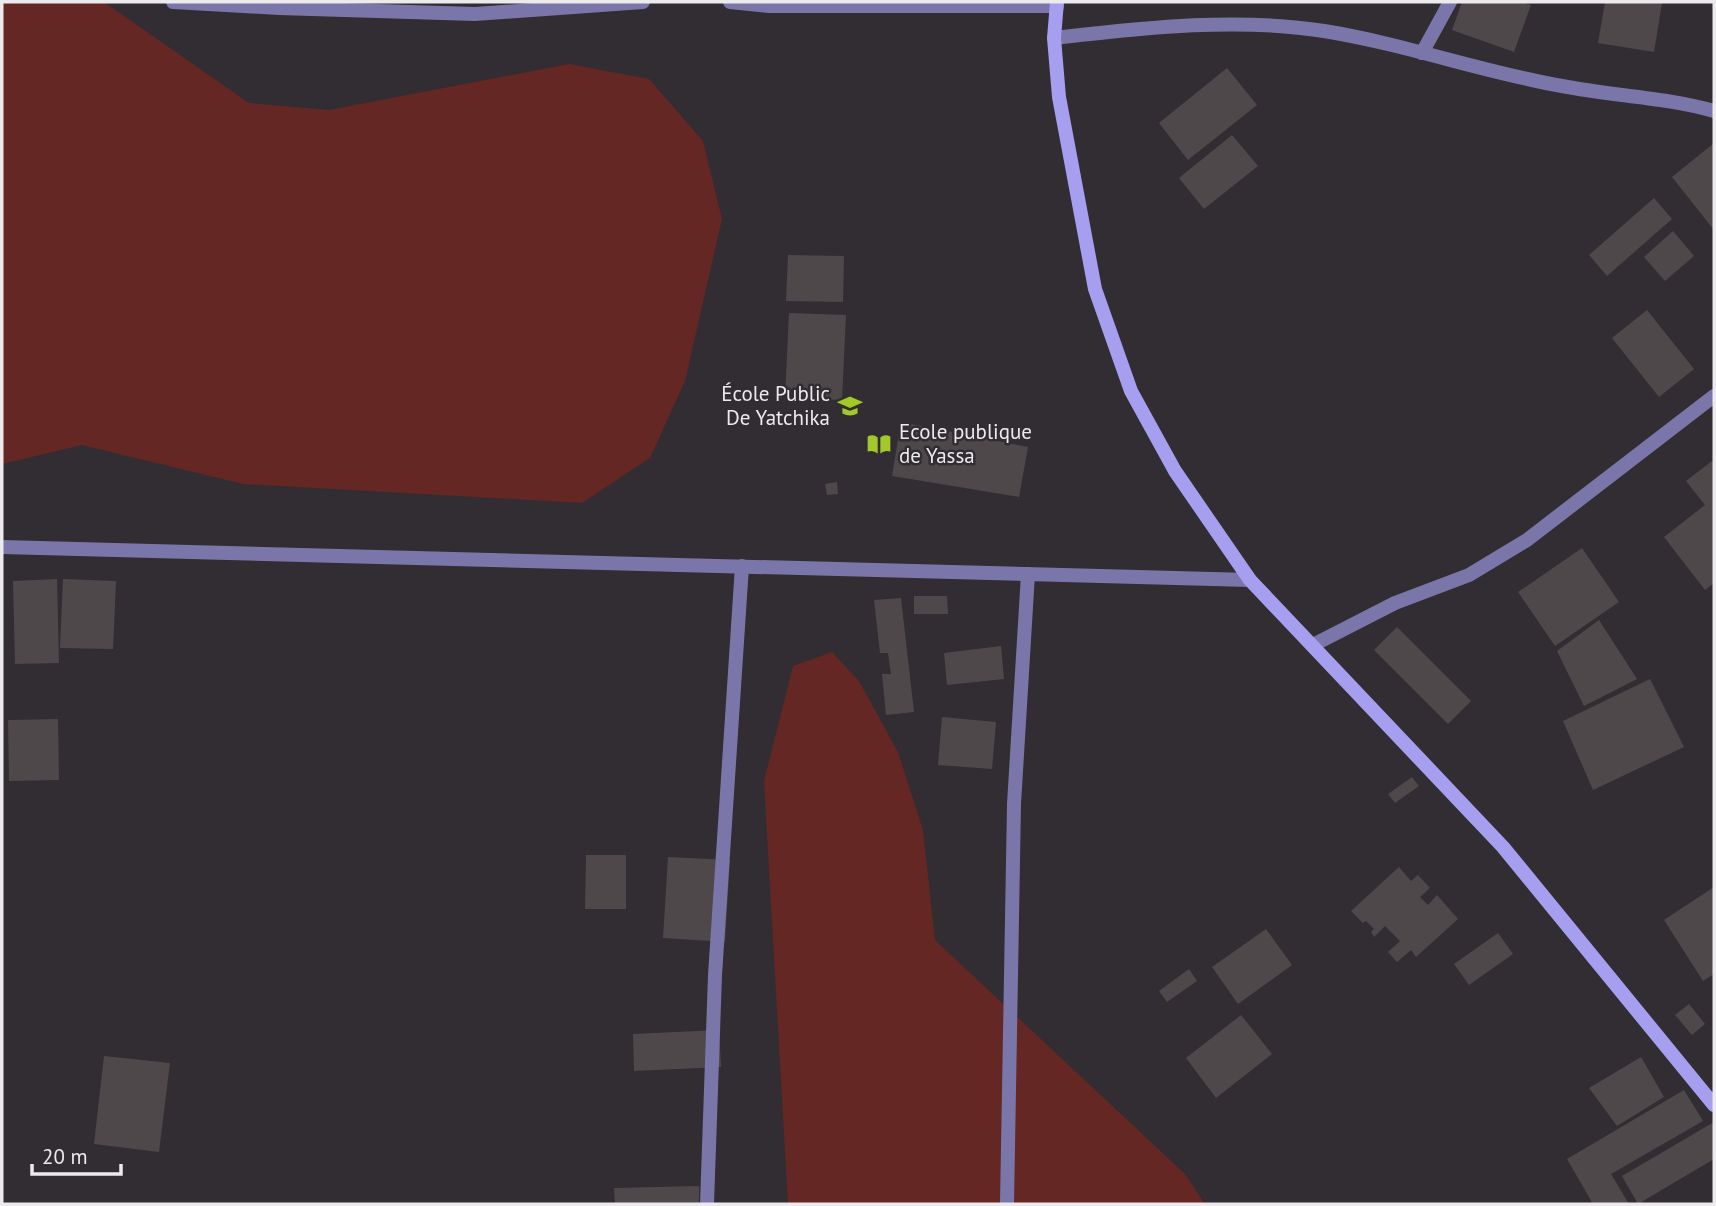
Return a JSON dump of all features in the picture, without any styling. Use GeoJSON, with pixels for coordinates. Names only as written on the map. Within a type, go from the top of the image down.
{"type":"FeatureCollection","features":[{"type":"Feature","properties":{"kind":"main road"},"geometry":{"type":"LineString","coordinates":[[1057,4],[1054,38],[1059,97],[1095,289],[1131,391],[1175,471],[1250,580],[1503,847],[1714,1105]]}},
{"type":"Feature","properties":{"kind":"street"},"geometry":{"type":"LineString","coordinates":[[173,2],[475,15],[523,6],[643,2]]}},
{"type":"Feature","properties":{"kind":"street"},"geometry":{"type":"LineString","coordinates":[[730,2],[769,6],[1057,4]]}},
{"type":"Feature","properties":{"kind":"street"},"geometry":{"type":"LineString","coordinates":[[1422,53],[1450,2]]}},
{"type":"Feature","properties":{"kind":"street"},"geometry":{"type":"LineString","coordinates":[[1054,38],[1181,26],[1270,25],[1375,41],[1562,86],[1685,103],[1714,111]]}},
{"type":"Feature","properties":{"kind":"street"},"geometry":{"type":"LineString","coordinates":[[1313,645],[1395,603],[1469,575],[1499,559],[1527,541],[1714,396]]}},
{"type":"Feature","properties":{"kind":"street"},"geometry":{"type":"LineString","coordinates":[[2,547],[1250,580]]}},
{"type":"Feature","properties":{"kind":"street"},"geometry":{"type":"LineString","coordinates":[[707,1204],[715,975],[742,566]]}},
{"type":"Feature","properties":{"kind":"street"},"geometry":{"type":"LineString","coordinates":[[1007,1204],[1014,804],[1028,574]]}},
{"type":"Feature","properties":{"kind":"shaded area"},"geometry":{"type":"Polygon","coordinates":[[[2,2],[104,2],[249,103],[329,110],[569,64],[649,79],[703,141],[722,219],[685,381],[650,458],[582,503],[243,484],[82,445],[2,464],[2,2]]]}},
{"type":"Feature","properties":{"kind":"shaded area"},"geometry":{"type":"Polygon","coordinates":[[[832,652],[859,681],[898,752],[923,830],[935,940],[1185,1174],[1205,1204],[788,1204],[764,781],[793,666],[832,652]]]}},
{"type":"Feature","properties":{"kind":"building"},"geometry":{"type":"Polygon","coordinates":[[[1462,2],[1523,2],[1531,5],[1514,52],[1452,30],[1462,2]]]}},
{"type":"Feature","properties":{"kind":"building"},"geometry":{"type":"Polygon","coordinates":[[[1605,2],[1662,3],[1654,52],[1598,43],[1605,2]]]}},
{"type":"Feature","properties":{"kind":"building"},"geometry":{"type":"Polygon","coordinates":[[[1227,68],[1257,105],[1188,160],[1159,123],[1227,68]]]}},
{"type":"Feature","properties":{"kind":"building"},"geometry":{"type":"Polygon","coordinates":[[[1232,135],[1258,166],[1204,209],[1179,178],[1232,135]]]}},
{"type":"Feature","properties":{"kind":"building"},"geometry":{"type":"Polygon","coordinates":[[[1714,143],[1714,230],[1672,177],[1714,143]]]}},
{"type":"Feature","properties":{"kind":"building"},"geometry":{"type":"Polygon","coordinates":[[[1654,198],[1672,219],[1607,276],[1589,255],[1654,198]]]}},
{"type":"Feature","properties":{"kind":"building"},"geometry":{"type":"Polygon","coordinates":[[[1673,231],[1694,256],[1665,281],[1644,257],[1673,231]]]}},
{"type":"Feature","properties":{"kind":"building"},"geometry":{"type":"Polygon","coordinates":[[[788,255],[844,256],[843,302],[786,301],[788,255]]]}},
{"type":"Feature","properties":{"kind":"building"},"geometry":{"type":"Polygon","coordinates":[[[1647,310],[1694,369],[1659,397],[1612,338],[1647,310]]]}},
{"type":"Feature","properties":{"kind":"building"},"geometry":{"type":"Polygon","coordinates":[[[789,313],[846,315],[842,400],[785,398],[789,313]]]}},
{"type":"Feature","properties":{"kind":"building"},"geometry":{"type":"Polygon","coordinates":[[[901,422],[1028,447],[1019,497],[892,476],[901,422]]]}},
{"type":"Feature","properties":{"kind":"building"},"geometry":{"type":"Polygon","coordinates":[[[1712,461],[1714,583],[1705,590],[1664,537],[1705,505],[1686,481],[1712,461]]]}},
{"type":"Feature","properties":{"kind":"building"},"geometry":{"type":"Polygon","coordinates":[[[837,482],[838,494],[827,495],[825,484],[837,482]]]}},
{"type":"Feature","properties":{"kind":"building"},"geometry":{"type":"Polygon","coordinates":[[[1582,548],[1619,602],[1555,646],[1518,592],[1582,548]]]}},
{"type":"Feature","properties":{"kind":"building"},"geometry":{"type":"Polygon","coordinates":[[[57,579],[59,663],[15,664],[13,581],[57,579]]]}},
{"type":"Feature","properties":{"kind":"building"},"geometry":{"type":"Polygon","coordinates":[[[63,579],[116,581],[113,649],[60,648],[63,579]]]}},
{"type":"Feature","properties":{"kind":"building"},"geometry":{"type":"Polygon","coordinates":[[[914,596],[947,596],[948,614],[914,614],[914,596]]]}},
{"type":"Feature","properties":{"kind":"building"},"geometry":{"type":"Polygon","coordinates":[[[901,598],[914,712],[886,715],[882,674],[891,674],[888,653],[880,653],[874,600],[901,598]]]}},
{"type":"Feature","properties":{"kind":"building"},"geometry":{"type":"Polygon","coordinates":[[[1599,620],[1637,679],[1584,706],[1557,651],[1599,620]]]}},
{"type":"Feature","properties":{"kind":"building"},"geometry":{"type":"Polygon","coordinates":[[[1397,627],[1471,701],[1448,724],[1374,650],[1397,627]]]}},
{"type":"Feature","properties":{"kind":"building"},"geometry":{"type":"Polygon","coordinates":[[[1001,646],[1004,679],[947,685],[944,653],[1001,646]]]}},
{"type":"Feature","properties":{"kind":"building"},"geometry":{"type":"Polygon","coordinates":[[[1650,679],[1684,747],[1593,790],[1563,721],[1650,679]]]}},
{"type":"Feature","properties":{"kind":"building"},"geometry":{"type":"Polygon","coordinates":[[[942,717],[996,722],[992,769],[938,765],[942,717]]]}},
{"type":"Feature","properties":{"kind":"building"},"geometry":{"type":"Polygon","coordinates":[[[58,719],[59,780],[9,781],[8,720],[58,719]]]}},
{"type":"Feature","properties":{"kind":"building"},"geometry":{"type":"Polygon","coordinates":[[[1412,777],[1419,786],[1395,803],[1388,794],[1412,777]]]}},
{"type":"Feature","properties":{"kind":"building"},"geometry":{"type":"Polygon","coordinates":[[[586,855],[626,855],[626,909],[585,909],[586,855]]]}},
{"type":"Feature","properties":{"kind":"building"},"geometry":{"type":"Polygon","coordinates":[[[668,857],[730,860],[725,942],[663,938],[668,857]]]}},
{"type":"Feature","properties":{"kind":"building"},"geometry":{"type":"Polygon","coordinates":[[[1399,867],[1411,881],[1418,875],[1430,888],[1420,897],[1428,905],[1437,895],[1458,919],[1416,957],[1411,950],[1397,962],[1388,952],[1400,941],[1385,926],[1374,937],[1371,932],[1374,929],[1351,911],[1399,867]]]}},
{"type":"Feature","properties":{"kind":"building"},"geometry":{"type":"Polygon","coordinates":[[[1714,887],[1714,974],[1703,981],[1664,920],[1714,887]]]}},
{"type":"Feature","properties":{"kind":"building"},"geometry":{"type":"Polygon","coordinates":[[[1266,929],[1292,965],[1238,1004],[1212,967],[1266,929]]]}},
{"type":"Feature","properties":{"kind":"building"},"geometry":{"type":"Polygon","coordinates":[[[1498,933],[1513,954],[1469,985],[1454,964],[1498,933]]]}},
{"type":"Feature","properties":{"kind":"building"},"geometry":{"type":"Polygon","coordinates":[[[1189,969],[1197,981],[1167,1002],[1159,991],[1189,969]]]}},
{"type":"Feature","properties":{"kind":"building"},"geometry":{"type":"Polygon","coordinates":[[[1689,1004],[1705,1024],[1692,1035],[1675,1015],[1689,1004]]]}},
{"type":"Feature","properties":{"kind":"building"},"geometry":{"type":"Polygon","coordinates":[[[1241,1015],[1272,1054],[1216,1098],[1186,1058],[1241,1015]]]}},
{"type":"Feature","properties":{"kind":"building"},"geometry":{"type":"Polygon","coordinates":[[[719,1030],[721,1067],[634,1071],[633,1034],[719,1030]]]}},
{"type":"Feature","properties":{"kind":"building"},"geometry":{"type":"Polygon","coordinates":[[[104,1056],[170,1063],[159,1152],[94,1144],[104,1056]]]}},
{"type":"Feature","properties":{"kind":"building"},"geometry":{"type":"Polygon","coordinates":[[[1641,1057],[1664,1097],[1617,1126],[1589,1088],[1641,1057]]]}},
{"type":"Feature","properties":{"kind":"building"},"geometry":{"type":"Polygon","coordinates":[[[1684,1090],[1703,1121],[1611,1174],[1629,1204],[1593,1204],[1567,1159],[1684,1090]]]}},
{"type":"Feature","properties":{"kind":"building"},"geometry":{"type":"Polygon","coordinates":[[[1714,1122],[1714,1159],[1638,1204],[1622,1176],[1714,1122]]]}},
{"type":"Feature","properties":{"kind":"building"},"geometry":{"type":"Polygon","coordinates":[[[699,1186],[699,1204],[615,1204],[614,1188],[699,1186]]]}},
{"type":"Feature","properties":{"kind":"place","name":"École Public De Yatchika"},"geometry":{"type":"Point","coordinates":[850,406]}},
{"type":"Feature","properties":{"kind":"place","name":"Ecole publique de Yassa"},"geometry":{"type":"Point","coordinates":[879,444]}}]}
